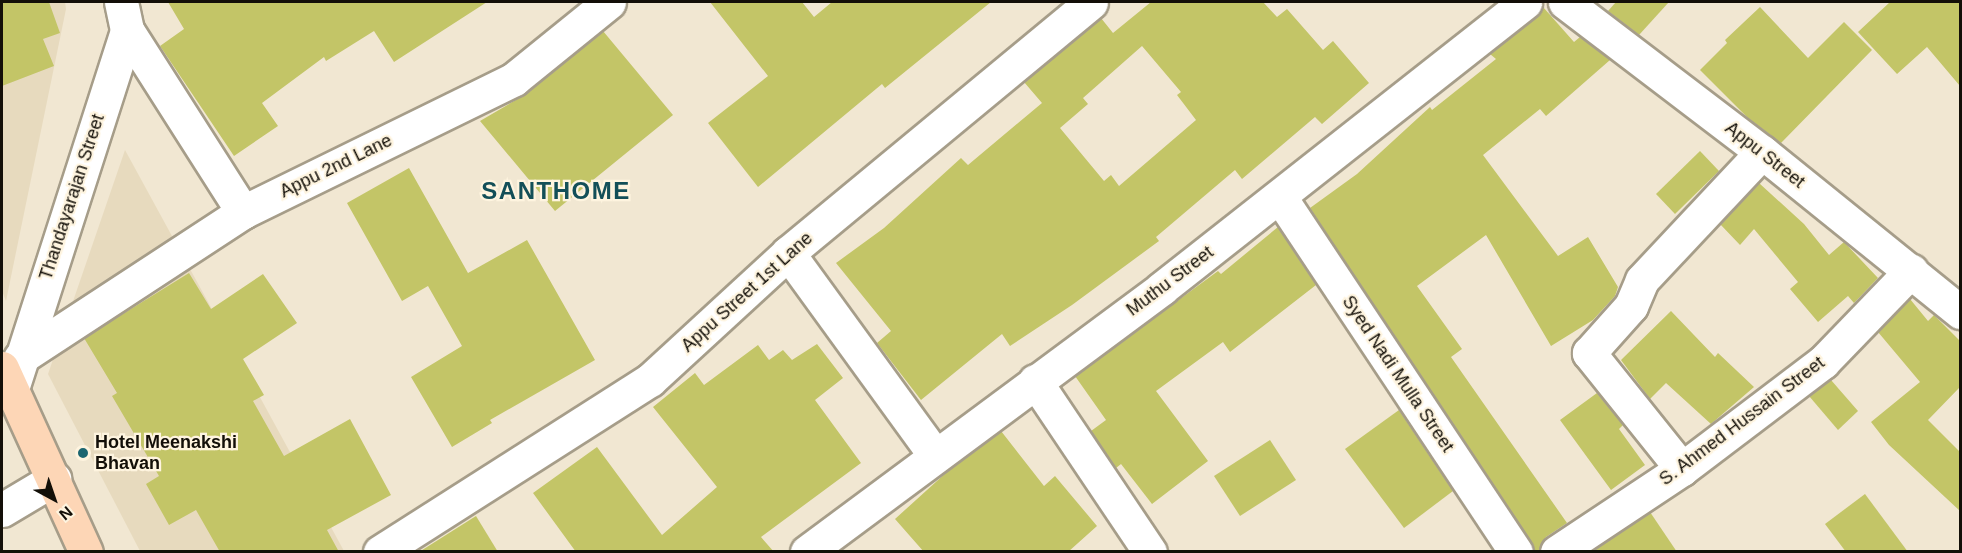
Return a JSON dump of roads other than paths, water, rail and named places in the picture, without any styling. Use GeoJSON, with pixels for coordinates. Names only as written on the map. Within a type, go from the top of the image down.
{"type":"FeatureCollection","features":[{"type":"Feature","properties":{"kind":"main road"},"geometry":{"type":"LineString","coordinates":[[11,373],[86,552]]}},
{"type":"Feature","properties":{"kind":"street","name":"Appu 2nd Lane"},"geometry":{"type":"LineString","coordinates":[[11,373],[243,212],[514,79],[609,2]]}},
{"type":"Feature","properties":{"kind":"street","name":"Appu Street 1st Lane"},"geometry":{"type":"LineString","coordinates":[[382,551],[650,380],[788,254],[1091,2]]}},
{"type":"Feature","properties":{"kind":"street","name":"Muthu Street"},"geometry":{"type":"LineString","coordinates":[[807,552],[933,454],[1035,381],[1280,197],[1525,2]]}},
{"type":"Feature","properties":{"kind":"street","name":"Appu Street"},"geometry":{"type":"LineString","coordinates":[[1565,2],[1762,152],[1960,312]]}},
{"type":"Feature","properties":{"kind":"street"},"geometry":{"type":"LineString","coordinates":[[124,16],[243,212]]}},
{"type":"Feature","properties":{"kind":"street","name":"Thandayarajan Street"},"geometry":{"type":"LineString","coordinates":[[11,373],[124,16]]}},
{"type":"Feature","properties":{"kind":"street"},"geometry":{"type":"LineString","coordinates":[[1682,469],[1589,353],[1631,306],[1642,280],[1762,152]]}},
{"type":"Feature","properties":{"kind":"street","name":"Syed Nadi Mulla Street"},"geometry":{"type":"LineString","coordinates":[[1280,197],[1516,552]]}},
{"type":"Feature","properties":{"kind":"street"},"geometry":{"type":"LineString","coordinates":[[788,254],[933,454]]}},
{"type":"Feature","properties":{"kind":"street","name":"S. Ahmed Hussain Street"},"geometry":{"type":"LineString","coordinates":[[1557,552],[1682,469],[1823,362],[1911,271]]}},
{"type":"Feature","properties":{"kind":"street"},"geometry":{"type":"LineString","coordinates":[[1035,381],[1150,552]]}},
{"type":"Feature","properties":{"kind":"street"},"geometry":{"type":"LineString","coordinates":[[2,510],[54,479]]}},
{"type":"Feature","properties":{"kind":"place","name":"Hotel Meenakshi Bhavan"},"geometry":{"type":"Point","coordinates":[83,453]}},
{"type":"Feature","properties":{"kind":"district","name":"SANTHOME"},"geometry":{"type":"Point","coordinates":[556,191]}}]}
